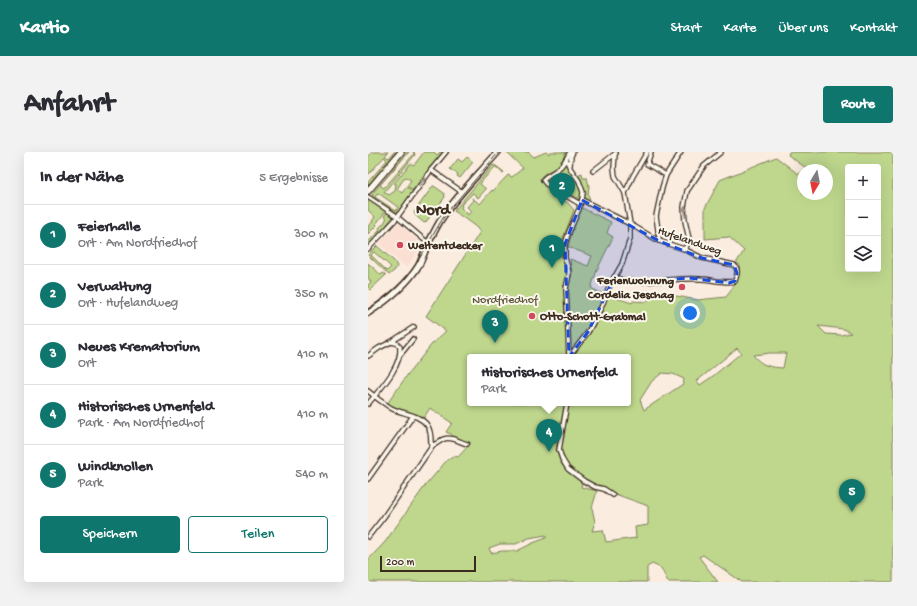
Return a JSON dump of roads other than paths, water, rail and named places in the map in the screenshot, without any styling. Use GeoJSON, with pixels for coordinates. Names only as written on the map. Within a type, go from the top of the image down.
{"type":"FeatureCollection","features":[{"type":"Feature","properties":{"kind":"main road"},"geometry":{"type":"LineString","coordinates":[[368,191],[401,152]]}},
{"type":"Feature","properties":{"kind":"street"},"geometry":{"type":"LineString","coordinates":[[368,249],[397,218],[430,170],[446,152]]}},
{"type":"Feature","properties":{"kind":"street"},"geometry":{"type":"LineString","coordinates":[[368,313],[400,288],[410,278],[419,265],[428,243],[442,218],[498,152]]}},
{"type":"Feature","properties":{"kind":"street","name":"Hufelandweg"},"geometry":{"type":"LineString","coordinates":[[571,152],[559,168],[545,177],[543,180],[546,184],[581,202],[630,224],[652,238],[684,249],[702,258],[734,265],[737,273],[735,281],[729,283],[709,279],[690,278],[634,282],[620,280],[614,277]]}},
{"type":"Feature","properties":{"kind":"street","name":"Hufelandweg"},"geometry":{"type":"LineString","coordinates":[[570,168],[571,152]]}},
{"type":"Feature","properties":{"kind":"street"},"geometry":{"type":"LineString","coordinates":[[625,193],[647,152]]}},
{"type":"Feature","properties":{"kind":"street"},"geometry":{"type":"LineString","coordinates":[[651,152],[647,164],[666,175]]}},
{"type":"Feature","properties":{"kind":"street"},"geometry":{"type":"LineString","coordinates":[[659,241],[656,216],[662,188],[666,175],[681,152]]}},
{"type":"Feature","properties":{"kind":"street"},"geometry":{"type":"LineString","coordinates":[[684,249],[688,244],[689,239],[684,207],[687,191],[704,166],[721,152]]}},
{"type":"Feature","properties":{"kind":"street"},"geometry":{"type":"LineString","coordinates":[[571,354],[588,332],[601,308],[610,285],[622,264],[630,239],[630,224],[625,193],[615,176],[614,168],[616,153]]}},
{"type":"Feature","properties":{"kind":"street"},"geometry":{"type":"LineString","coordinates":[[593,171],[616,153]]}},
{"type":"Feature","properties":{"kind":"street"},"geometry":{"type":"LineString","coordinates":[[566,160],[583,192],[579,209],[569,232],[565,250],[565,258],[568,268],[566,290],[569,354]]}},
{"type":"Feature","properties":{"kind":"street"},"geometry":{"type":"LineString","coordinates":[[430,170],[463,192]]}},
{"type":"Feature","properties":{"kind":"street"},"geometry":{"type":"LineString","coordinates":[[368,197],[428,243]]}},
{"type":"Feature","properties":{"kind":"street"},"geometry":{"type":"LineString","coordinates":[[368,356],[414,327]]}},
{"type":"Feature","properties":{"kind":"street"},"geometry":{"type":"LineString","coordinates":[[368,404],[388,378],[400,355],[413,339]]}},
{"type":"Feature","properties":{"kind":"street"},"geometry":{"type":"LineString","coordinates":[[391,342],[396,343],[400,347],[400,355]]}},
{"type":"Feature","properties":{"kind":"street"},"geometry":{"type":"LineString","coordinates":[[368,391],[374,397],[392,408],[422,420],[427,424],[433,445]]}},
{"type":"Feature","properties":{"kind":"street"},"geometry":{"type":"LineString","coordinates":[[566,406],[559,450],[562,459],[568,469],[583,480],[595,487],[604,489],[613,495]]}},
{"type":"Feature","properties":{"kind":"street"},"geometry":{"type":"LineString","coordinates":[[368,479],[413,416]]}},
{"type":"Feature","properties":{"kind":"street"},"geometry":{"type":"LineString","coordinates":[[368,537],[383,518],[433,445],[448,438],[467,444]]}},
{"type":"Feature","properties":{"kind":"tram line"},"geometry":{"type":"LineString","coordinates":[[368,310],[392,292],[404,280],[416,264],[447,212],[499,152]]}},
{"type":"Feature","properties":{"kind":"place","name":"Verwaltung"},"geometry":{"type":"Point","coordinates":[562,206]}},
{"type":"Feature","properties":{"kind":"place","name":"Weltentdecker"},"geometry":{"type":"Point","coordinates":[400,245]}},
{"type":"Feature","properties":{"kind":"place","name":"Feierhalle"},"geometry":{"type":"Point","coordinates":[552,268]}},
{"type":"Feature","properties":{"kind":"place","name":"Ferienwohnung Cordelia Jeschag"},"geometry":{"type":"Point","coordinates":[682,287]}},
{"type":"Feature","properties":{"kind":"place","name":"Otto-Schott-Grabmal"},"geometry":{"type":"Point","coordinates":[532,316]}},
{"type":"Feature","properties":{"kind":"place","name":"Neues Krematorium"},"geometry":{"type":"Point","coordinates":[495,343]}},
{"type":"Feature","properties":{"kind":"place","name":"Historisches Urnenfeld"},"geometry":{"type":"Point","coordinates":[549,452]}},
{"type":"Feature","properties":{"kind":"place","name":"Windknollen"},"geometry":{"type":"Point","coordinates":[852,512]}},
{"type":"Feature","properties":{"kind":"district","name":"Nord"},"geometry":{"type":"Point","coordinates":[433,208]}},
{"type":"Feature","properties":{"kind":"park label","name":"Nordfriedhof"},"geometry":{"type":"Point","coordinates":[505,299]}}]}
